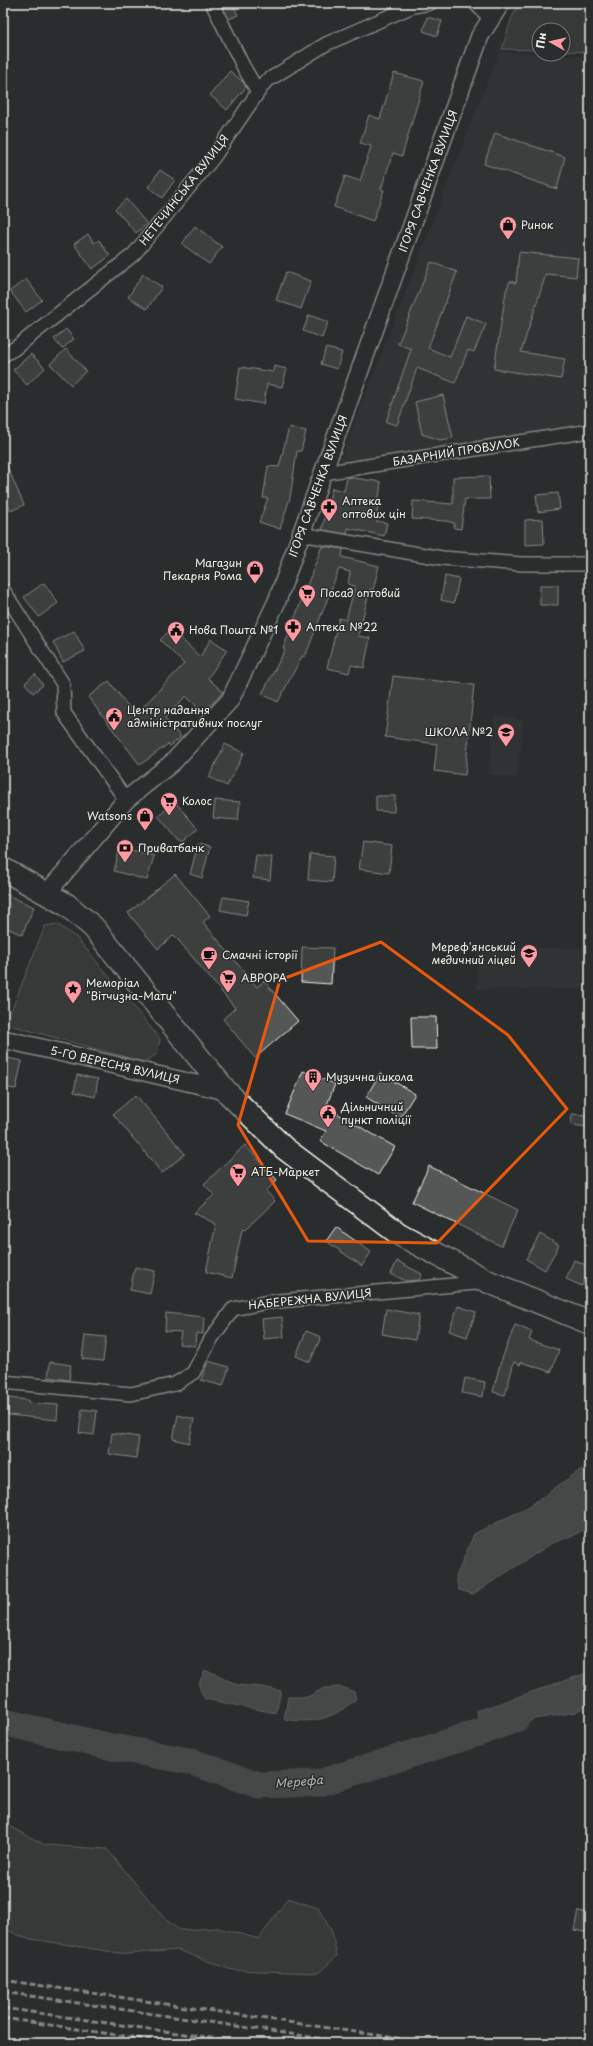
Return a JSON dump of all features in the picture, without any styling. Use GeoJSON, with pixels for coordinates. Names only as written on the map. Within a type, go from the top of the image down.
{"type":"FeatureCollection","features":[{"type":"Feature","properties":{"kind":"highway"},"geometry":{"type":"LineString","coordinates":[[3,868],[47,893],[73,910],[93,927],[226,1091],[284,1148],[399,1234],[489,1282],[590,1323]]}},
{"type":"Feature","properties":{"kind":"street"},"geometry":{"type":"LineString","coordinates":[[212,3],[243,66],[258,92]]}},
{"type":"Feature","properties":{"kind":"street","name":"НЕТЕЧИНСЬКА ВУЛИЦЯ"},"geometry":{"type":"LineString","coordinates":[[3,355],[14,349],[134,254],[213,158],[265,82],[326,44],[414,6],[430,3]]}},
{"type":"Feature","properties":{"kind":"street"},"geometry":{"type":"LineString","coordinates":[[475,3],[491,19]]}},
{"type":"Feature","properties":{"kind":"street","name":"ІГОРЯ САВЧЕНКА ВУЛИЦЯ"},"geometry":{"type":"LineString","coordinates":[[47,893],[126,800],[173,762],[230,700],[277,601],[480,36],[501,3]]}},
{"type":"Feature","properties":{"kind":"street","name":"БАЗАРНИЙ ПРОВУЛОК"},"geometry":{"type":"LineString","coordinates":[[323,472],[590,431]]}},
{"type":"Feature","properties":{"kind":"street"},"geometry":{"type":"LineString","coordinates":[[301,534],[442,558],[522,564],[590,564]]}},
{"type":"Feature","properties":{"kind":"street"},"geometry":{"type":"LineString","coordinates":[[3,590],[63,684],[64,713],[126,800]]}},
{"type":"Feature","properties":{"kind":"street","name":"5-ГО ВЕРЕСНЯ ВУЛИЦЯ"},"geometry":{"type":"LineString","coordinates":[[3,1039],[226,1091]]}},
{"type":"Feature","properties":{"kind":"street","name":"НАБЕРЕЖНА ВУЛИЦЯ"},"geometry":{"type":"LineString","coordinates":[[3,1382],[132,1394],[175,1384],[193,1373],[211,1339],[233,1309],[268,1302],[489,1282]]}},
{"type":"Feature","properties":{"kind":"highlighted area"},"geometry":{"type":"Polygon","coordinates":[[[381,942],[508,1035],[567,1109],[437,1243],[308,1241],[238,1125],[280,980],[381,942]]]}},
{"type":"Feature","properties":{"kind":"shaded area"},"geometry":{"type":"Polygon","coordinates":[[[520,3],[590,3],[590,52],[571,51],[571,22],[531,22],[531,50],[502,49],[512,17],[520,3]]]}},
{"type":"Feature","properties":{"kind":"shaded area","name":"Ринок"},"geometry":{"type":"Polygon","coordinates":[[[499,52],[531,54],[531,62],[571,62],[571,56],[590,57],[590,423],[339,463],[499,52]]]}},
{"type":"Feature","properties":{"kind":"shaded area","name":"ШКОЛА №2"},"geometry":{"type":"Polygon","coordinates":[[[495,716],[524,720],[517,778],[488,774],[495,716]]]}},
{"type":"Feature","properties":{"kind":"shaded area"},"geometry":{"type":"Polygon","coordinates":[[[57,924],[77,938],[160,1039],[157,1054],[144,1062],[6,1024],[45,926],[57,924]]]}},
{"type":"Feature","properties":{"kind":"shaded area","name":"Мереф'янський медичний ліцей"},"geometry":{"type":"Polygon","coordinates":[[[477,948],[582,948],[582,989],[477,989],[477,948]]]}},
{"type":"Feature","properties":{"kind":"shaded area"},"geometry":{"type":"Polygon","coordinates":[[[590,1463],[590,1526],[574,1535],[552,1543],[473,1594],[459,1590],[456,1577],[474,1534],[530,1506],[590,1463]]]}},
{"type":"Feature","properties":{"kind":"shaded area"},"geometry":{"type":"Polygon","coordinates":[[[205,1671],[216,1674],[237,1685],[262,1687],[281,1691],[276,1713],[205,1699],[199,1685],[205,1671]]]}},
{"type":"Feature","properties":{"kind":"shaded area"},"geometry":{"type":"Polygon","coordinates":[[[590,1672],[590,1702],[576,1712],[534,1719],[503,1737],[481,1732],[477,1711],[590,1672]]]}},
{"type":"Feature","properties":{"kind":"shaded area"},"geometry":{"type":"Polygon","coordinates":[[[342,1687],[354,1692],[356,1699],[339,1711],[314,1720],[305,1721],[284,1719],[288,1697],[308,1697],[324,1688],[342,1687]]]}},
{"type":"Feature","properties":{"kind":"shaded area"},"geometry":{"type":"Polygon","coordinates":[[[3,1823],[45,1845],[107,1849],[164,1918],[179,1930],[218,1928],[259,1939],[288,1898],[318,1908],[332,1932],[337,1956],[318,1973],[232,1970],[178,1950],[126,1954],[25,1938],[3,1928],[3,1823]]]}},
{"type":"Feature","properties":{"kind":"building"},"geometry":{"type":"Polygon","coordinates":[[[225,3],[232,3],[238,15],[229,19],[222,5],[225,3]]]}},
{"type":"Feature","properties":{"kind":"building"},"geometry":{"type":"Polygon","coordinates":[[[427,17],[442,21],[437,36],[423,31],[427,17]]]}},
{"type":"Feature","properties":{"kind":"building"},"geometry":{"type":"Polygon","coordinates":[[[230,71],[243,82],[246,87],[227,110],[210,95],[230,71]]]}},
{"type":"Feature","properties":{"kind":"building"},"geometry":{"type":"Polygon","coordinates":[[[394,73],[424,81],[402,156],[393,153],[381,189],[384,190],[373,221],[334,207],[345,176],[360,181],[371,146],[360,143],[369,115],[380,119],[394,73]]]}},
{"type":"Feature","properties":{"kind":"building"},"geometry":{"type":"Polygon","coordinates":[[[495,133],[565,157],[557,189],[484,164],[495,133]]]}},
{"type":"Feature","properties":{"kind":"building"},"geometry":{"type":"Polygon","coordinates":[[[160,170],[175,180],[162,198],[148,187],[160,170]]]}},
{"type":"Feature","properties":{"kind":"building"},"geometry":{"type":"Polygon","coordinates":[[[126,199],[147,224],[136,233],[115,209],[126,199]]]}},
{"type":"Feature","properties":{"kind":"building"},"geometry":{"type":"Polygon","coordinates":[[[195,226],[222,247],[209,264],[182,244],[195,226]]]}},
{"type":"Feature","properties":{"kind":"building"},"geometry":{"type":"Polygon","coordinates":[[[88,234],[94,243],[99,240],[110,256],[92,269],[74,244],[88,234]]]}},
{"type":"Feature","properties":{"kind":"building"},"geometry":{"type":"Polygon","coordinates":[[[519,252],[578,258],[576,277],[546,274],[521,352],[565,359],[561,379],[494,369],[506,291],[510,281],[516,283],[519,252]]]}},
{"type":"Feature","properties":{"kind":"building"},"geometry":{"type":"Polygon","coordinates":[[[431,262],[457,272],[428,348],[450,357],[466,316],[486,324],[474,352],[468,350],[455,383],[417,368],[397,425],[386,422],[411,349],[398,344],[431,262]]]}},
{"type":"Feature","properties":{"kind":"building"},"geometry":{"type":"Polygon","coordinates":[[[286,272],[311,281],[301,309],[276,300],[286,272]]]}},
{"type":"Feature","properties":{"kind":"building"},"geometry":{"type":"Polygon","coordinates":[[[143,274],[162,287],[147,309],[128,297],[143,274]]]}},
{"type":"Feature","properties":{"kind":"building"},"geometry":{"type":"Polygon","coordinates":[[[26,279],[42,300],[26,312],[10,291],[26,279]]]}},
{"type":"Feature","properties":{"kind":"building"},"geometry":{"type":"Polygon","coordinates":[[[309,315],[328,322],[322,338],[303,331],[309,315]]]}},
{"type":"Feature","properties":{"kind":"building"},"geometry":{"type":"Polygon","coordinates":[[[66,329],[74,339],[62,349],[54,339],[66,329]]]}},
{"type":"Feature","properties":{"kind":"building"},"geometry":{"type":"Polygon","coordinates":[[[326,348],[342,352],[337,369],[321,364],[326,348]]]}},
{"type":"Feature","properties":{"kind":"building"},"geometry":{"type":"Polygon","coordinates":[[[66,349],[86,371],[71,385],[50,364],[66,349]]]}},
{"type":"Feature","properties":{"kind":"building"},"geometry":{"type":"Polygon","coordinates":[[[31,354],[45,368],[27,385],[13,370],[31,354]]]}},
{"type":"Feature","properties":{"kind":"building"},"geometry":{"type":"Polygon","coordinates":[[[274,366],[287,369],[282,387],[267,384],[264,404],[235,399],[240,367],[273,372],[274,366]]]}},
{"type":"Feature","properties":{"kind":"building"},"geometry":{"type":"Polygon","coordinates":[[[443,395],[453,438],[440,440],[422,434],[415,402],[443,395]]]}},
{"type":"Feature","properties":{"kind":"building"},"geometry":{"type":"Polygon","coordinates":[[[289,427],[306,431],[301,451],[297,451],[290,498],[280,529],[259,522],[268,498],[263,498],[268,466],[279,467],[289,427]]]}},
{"type":"Feature","properties":{"kind":"building"},"geometry":{"type":"Polygon","coordinates":[[[3,457],[24,505],[11,511],[3,494],[3,457]]]}},
{"type":"Feature","properties":{"kind":"building"},"geometry":{"type":"Polygon","coordinates":[[[489,476],[490,499],[465,499],[461,529],[454,528],[454,523],[446,521],[412,519],[413,501],[453,504],[453,477],[489,476]]]}},
{"type":"Feature","properties":{"kind":"building"},"geometry":{"type":"Polygon","coordinates":[[[347,477],[381,482],[376,521],[387,523],[384,536],[348,528],[347,534],[322,530],[332,488],[344,491],[347,477]]]}},
{"type":"Feature","properties":{"kind":"building"},"geometry":{"type":"Polygon","coordinates":[[[558,493],[560,509],[538,512],[536,495],[558,493]]]}},
{"type":"Feature","properties":{"kind":"building"},"geometry":{"type":"Polygon","coordinates":[[[543,519],[544,544],[525,545],[525,520],[543,519]]]}},
{"type":"Feature","properties":{"kind":"building"},"geometry":{"type":"Polygon","coordinates":[[[322,546],[343,549],[342,557],[379,566],[373,590],[370,589],[358,636],[370,638],[364,668],[351,665],[349,673],[327,668],[339,618],[346,620],[355,586],[348,584],[350,572],[339,569],[305,657],[302,656],[278,702],[262,694],[285,650],[283,649],[322,546]]]}},
{"type":"Feature","properties":{"kind":"building"},"geometry":{"type":"Polygon","coordinates":[[[445,576],[459,579],[454,603],[441,600],[445,576]]]}},
{"type":"Feature","properties":{"kind":"building"},"geometry":{"type":"Polygon","coordinates":[[[44,583],[58,603],[39,617],[24,597],[44,583]]]}},
{"type":"Feature","properties":{"kind":"building"},"geometry":{"type":"Polygon","coordinates":[[[540,585],[558,585],[558,605],[540,605],[540,585]]]}},
{"type":"Feature","properties":{"kind":"building"},"geometry":{"type":"Polygon","coordinates":[[[171,629],[200,657],[211,639],[227,650],[208,678],[223,692],[203,713],[186,696],[165,718],[181,737],[170,746],[168,744],[140,765],[88,697],[109,681],[135,715],[184,664],[160,640],[171,629]]]}},
{"type":"Feature","properties":{"kind":"building"},"geometry":{"type":"Polygon","coordinates":[[[74,631],[85,651],[63,662],[53,642],[74,631]]]}},
{"type":"Feature","properties":{"kind":"building"},"geometry":{"type":"Polygon","coordinates":[[[35,674],[43,685],[33,693],[25,683],[35,674]]]}},
{"type":"Feature","properties":{"kind":"building"},"geometry":{"type":"Polygon","coordinates":[[[393,676],[474,685],[465,775],[434,771],[437,744],[385,737],[393,676]]]}},
{"type":"Feature","properties":{"kind":"building"},"geometry":{"type":"Polygon","coordinates":[[[225,744],[244,753],[227,786],[209,777],[225,744]]]}},
{"type":"Feature","properties":{"kind":"building"},"geometry":{"type":"Polygon","coordinates":[[[376,796],[395,796],[394,812],[376,811],[376,796]]]}},
{"type":"Feature","properties":{"kind":"building"},"geometry":{"type":"Polygon","coordinates":[[[215,800],[240,802],[238,820],[213,818],[215,800]]]}},
{"type":"Feature","properties":{"kind":"building"},"geometry":{"type":"Polygon","coordinates":[[[175,802],[198,829],[184,841],[179,841],[158,816],[175,802]]]}},
{"type":"Feature","properties":{"kind":"building"},"geometry":{"type":"Polygon","coordinates":[[[363,842],[392,846],[389,873],[359,869],[363,842]]]}},
{"type":"Feature","properties":{"kind":"building"},"geometry":{"type":"Polygon","coordinates":[[[198,844],[210,847],[202,878],[190,874],[198,844]]]}},
{"type":"Feature","properties":{"kind":"building"},"geometry":{"type":"Polygon","coordinates":[[[120,847],[154,856],[147,880],[114,871],[120,847]]]}},
{"type":"Feature","properties":{"kind":"building"},"geometry":{"type":"Polygon","coordinates":[[[310,854],[334,856],[332,882],[308,880],[310,854]]]}},
{"type":"Feature","properties":{"kind":"building"},"geometry":{"type":"Polygon","coordinates":[[[256,855],[272,857],[270,880],[253,878],[256,855]]]}},
{"type":"Feature","properties":{"kind":"building"},"geometry":{"type":"Polygon","coordinates":[[[175,874],[210,916],[203,922],[257,987],[264,981],[298,1021],[255,1058],[223,1019],[235,1008],[174,935],[158,949],[128,913],[175,874]]]}},
{"type":"Feature","properties":{"kind":"building"},"geometry":{"type":"Polygon","coordinates":[[[3,893],[34,907],[22,935],[3,926],[3,893]]]}},
{"type":"Feature","properties":{"kind":"building"},"geometry":{"type":"Polygon","coordinates":[[[223,897],[249,901],[246,915],[220,910],[223,897]]]}},
{"type":"Feature","properties":{"kind":"building"},"geometry":{"type":"Polygon","coordinates":[[[302,947],[333,948],[331,984],[301,982],[302,947]]]}},
{"type":"Feature","properties":{"kind":"building"},"geometry":{"type":"Polygon","coordinates":[[[411,1017],[436,1017],[437,1049],[412,1049],[411,1017]]]}},
{"type":"Feature","properties":{"kind":"building"},"geometry":{"type":"Polygon","coordinates":[[[3,1057],[22,1061],[16,1089],[3,1087],[3,1057]]]}},
{"type":"Feature","properties":{"kind":"building"},"geometry":{"type":"Polygon","coordinates":[[[303,1071],[335,1084],[326,1107],[395,1147],[378,1175],[320,1141],[326,1131],[285,1114],[303,1071]]]}},
{"type":"Feature","properties":{"kind":"building"},"geometry":{"type":"Polygon","coordinates":[[[380,1073],[415,1094],[400,1118],[366,1097],[380,1073]]]}},
{"type":"Feature","properties":{"kind":"building"},"geometry":{"type":"Polygon","coordinates":[[[77,1075],[98,1079],[95,1097],[74,1092],[77,1075]]]}},
{"type":"Feature","properties":{"kind":"building"},"geometry":{"type":"Polygon","coordinates":[[[136,1095],[185,1154],[162,1173],[113,1114],[136,1095]]]}},
{"type":"Feature","properties":{"kind":"building"},"geometry":{"type":"Polygon","coordinates":[[[572,1114],[589,1115],[588,1127],[571,1125],[572,1114]]]}},
{"type":"Feature","properties":{"kind":"building","name":"АТБ-Маркет"},"geometry":{"type":"Polygon","coordinates":[[[245,1145],[277,1180],[266,1191],[275,1201],[246,1229],[242,1230],[232,1278],[206,1272],[216,1224],[194,1213],[214,1195],[204,1184],[245,1145]]]}},
{"type":"Feature","properties":{"kind":"building"},"geometry":{"type":"Polygon","coordinates":[[[429,1166],[518,1210],[501,1246],[412,1202],[429,1166]]]}},
{"type":"Feature","properties":{"kind":"building"},"geometry":{"type":"Polygon","coordinates":[[[336,1227],[371,1252],[362,1266],[326,1241],[336,1227]]]}},
{"type":"Feature","properties":{"kind":"building"},"geometry":{"type":"Polygon","coordinates":[[[540,1234],[559,1245],[545,1270],[526,1259],[540,1234]]]}},
{"type":"Feature","properties":{"kind":"building"},"geometry":{"type":"Polygon","coordinates":[[[574,1260],[590,1267],[582,1286],[566,1279],[574,1260]]]}},
{"type":"Feature","properties":{"kind":"building"},"geometry":{"type":"Polygon","coordinates":[[[397,1261],[422,1274],[419,1280],[406,1281],[391,1274],[397,1261]]]}},
{"type":"Feature","properties":{"kind":"building"},"geometry":{"type":"Polygon","coordinates":[[[135,1267],[155,1271],[150,1294],[130,1290],[135,1267]]]}},
{"type":"Feature","properties":{"kind":"building"},"geometry":{"type":"Polygon","coordinates":[[[458,1306],[476,1312],[467,1337],[449,1331],[458,1306]]]}},
{"type":"Feature","properties":{"kind":"building"},"geometry":{"type":"Polygon","coordinates":[[[386,1309],[419,1315],[415,1340],[382,1334],[386,1309]]]}},
{"type":"Feature","properties":{"kind":"building"},"geometry":{"type":"Polygon","coordinates":[[[166,1313],[204,1317],[203,1334],[196,1333],[195,1346],[179,1344],[181,1332],[165,1331],[166,1313]]]}},
{"type":"Feature","properties":{"kind":"building"},"geometry":{"type":"Polygon","coordinates":[[[282,1317],[284,1337],[264,1339],[262,1319],[282,1317]]]}},
{"type":"Feature","properties":{"kind":"building"},"geometry":{"type":"Polygon","coordinates":[[[515,1325],[532,1332],[529,1340],[559,1350],[551,1372],[521,1362],[520,1365],[514,1362],[505,1395],[493,1392],[500,1364],[515,1325]]]}},
{"type":"Feature","properties":{"kind":"building"},"geometry":{"type":"Polygon","coordinates":[[[306,1331],[321,1337],[310,1362],[296,1356],[306,1331]]]}},
{"type":"Feature","properties":{"kind":"building"},"geometry":{"type":"Polygon","coordinates":[[[85,1335],[106,1337],[103,1361],[82,1359],[85,1335]]]}},
{"type":"Feature","properties":{"kind":"building"},"geometry":{"type":"Polygon","coordinates":[[[208,1361],[229,1367],[223,1386],[201,1380],[208,1361]]]}},
{"type":"Feature","properties":{"kind":"building"},"geometry":{"type":"Polygon","coordinates":[[[50,1362],[71,1365],[69,1380],[48,1377],[50,1362]]]}},
{"type":"Feature","properties":{"kind":"building"},"geometry":{"type":"Polygon","coordinates":[[[465,1378],[485,1382],[483,1397],[462,1393],[465,1378]]]}},
{"type":"Feature","properties":{"kind":"building"},"geometry":{"type":"Polygon","coordinates":[[[9,1398],[28,1400],[28,1403],[58,1405],[57,1420],[8,1415],[9,1398]]]}},
{"type":"Feature","properties":{"kind":"building"},"geometry":{"type":"Polygon","coordinates":[[[82,1409],[97,1411],[94,1435],[79,1433],[82,1409]]]}},
{"type":"Feature","properties":{"kind":"building"},"geometry":{"type":"Polygon","coordinates":[[[178,1415],[194,1419],[189,1443],[173,1439],[178,1415]]]}},
{"type":"Feature","properties":{"kind":"building"},"geometry":{"type":"Polygon","coordinates":[[[112,1433],[139,1437],[136,1458],[109,1454],[112,1433]]]}},
{"type":"Feature","properties":{"kind":"building"},"geometry":{"type":"Polygon","coordinates":[[[578,1911],[590,1913],[590,1933],[574,1930],[578,1911]]]}},
{"type":"Feature","properties":{"kind":"waterway","name":"Мерефа"},"geometry":{"type":"LineString","coordinates":[[3,1722],[107,1746],[189,1761],[259,1785],[319,1783],[481,1732],[516,1719]]}},
{"type":"Feature","properties":{"kind":"railway"},"geometry":{"type":"LineString","coordinates":[[3,1980],[430,2043]]}},
{"type":"Feature","properties":{"kind":"railway"},"geometry":{"type":"LineString","coordinates":[[3,1992],[352,2043]]}},
{"type":"Feature","properties":{"kind":"railway"},"geometry":{"type":"LineString","coordinates":[[3,2008],[247,2043]]}},
{"type":"Feature","properties":{"kind":"railway"},"geometry":{"type":"LineString","coordinates":[[3,2018],[171,2043]]}},
{"type":"Feature","properties":{"kind":"place","name":"Ринок"},"geometry":{"type":"Point","coordinates":[508,240]}},
{"type":"Feature","properties":{"kind":"place","name":"Аптека оптових цін"},"geometry":{"type":"Point","coordinates":[329,522]}},
{"type":"Feature","properties":{"kind":"place","name":"Магазин Пекарня Рома"},"geometry":{"type":"Point","coordinates":[255,584]}},
{"type":"Feature","properties":{"kind":"place","name":"Посад оптовий"},"geometry":{"type":"Point","coordinates":[307,608]}},
{"type":"Feature","properties":{"kind":"place","name":"Аптека №22"},"geometry":{"type":"Point","coordinates":[293,642]}},
{"type":"Feature","properties":{"kind":"place","name":"Нова Пошта №1"},"geometry":{"type":"Point","coordinates":[176,645]}},
{"type":"Feature","properties":{"kind":"place","name":"Центр надання адміністративних послуг"},"geometry":{"type":"Point","coordinates":[114,731]}},
{"type":"Feature","properties":{"kind":"place","name":"ШКОЛА №2"},"geometry":{"type":"Point","coordinates":[506,747]}},
{"type":"Feature","properties":{"kind":"place","name":"Колос"},"geometry":{"type":"Point","coordinates":[169,816]}},
{"type":"Feature","properties":{"kind":"place","name":"Watsons"},"geometry":{"type":"Point","coordinates":[145,831]}},
{"type":"Feature","properties":{"kind":"place","name":"Приватбанк"},"geometry":{"type":"Point","coordinates":[125,863]}},
{"type":"Feature","properties":{"kind":"place","name":"Мереф'янський медичний ліцей"},"geometry":{"type":"Point","coordinates":[529,968]}},
{"type":"Feature","properties":{"kind":"place","name":"Смачні історії"},"geometry":{"type":"Point","coordinates":[209,970]}},
{"type":"Feature","properties":{"kind":"place","name":"АВРОРА"},"geometry":{"type":"Point","coordinates":[228,993]}},
{"type":"Feature","properties":{"kind":"place","name":"Меморіал \"Вітчизна-Мати\""},"geometry":{"type":"Point","coordinates":[73,1004]}},
{"type":"Feature","properties":{"kind":"place","name":"Музична школа"},"geometry":{"type":"Point","coordinates":[313,1092]}},
{"type":"Feature","properties":{"kind":"place","name":"Дільничний пункт поліції"},"geometry":{"type":"Point","coordinates":[328,1128]}},
{"type":"Feature","properties":{"kind":"place","name":"АТБ-Маркет"},"geometry":{"type":"Point","coordinates":[238,1187]}}]}
